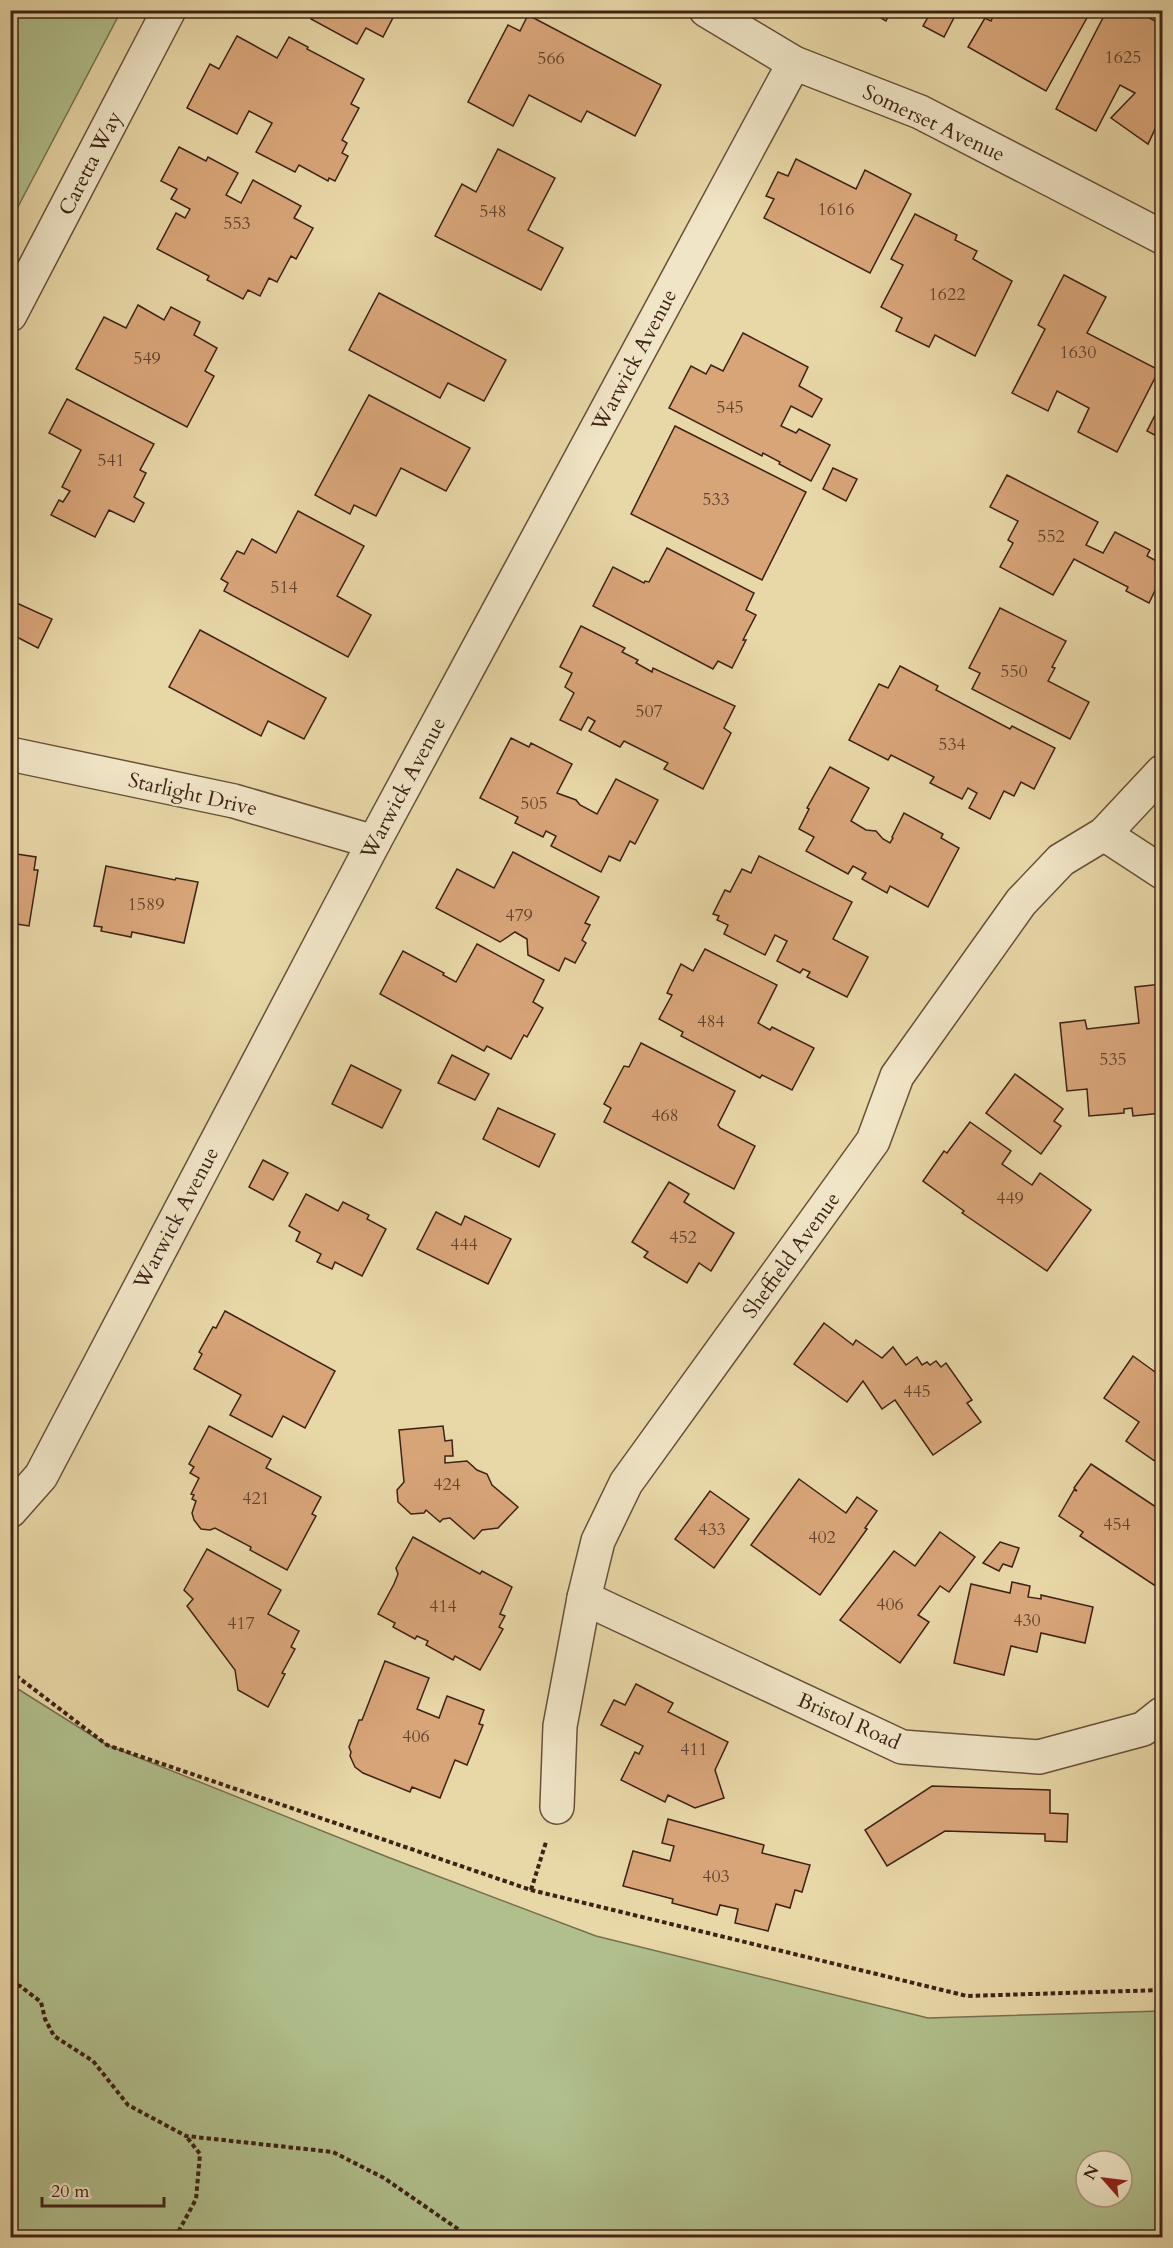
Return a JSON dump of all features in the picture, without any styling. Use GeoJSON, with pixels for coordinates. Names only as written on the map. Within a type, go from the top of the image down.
{"type":"FeatureCollection","features":[{"type":"Feature","properties":{"kind":"street","name":"Caretta Way"},"geometry":{"type":"LineString","coordinates":[[10,315],[169,10]]}},
{"type":"Feature","properties":{"kind":"street","name":"Somerset Avenue"},"geometry":{"type":"LineString","coordinates":[[706,10],[794,63],[920,112],[1162,237]]}},
{"type":"Feature","properties":{"kind":"street","name":"Warwick Avenue"},"geometry":{"type":"LineString","coordinates":[[10,1511],[41,1476],[374,842],[794,63]]}},
{"type":"Feature","properties":{"kind":"street","name":"Starlight Drive"},"geometry":{"type":"LineString","coordinates":[[10,754],[234,801],[374,842]]}},
{"type":"Feature","properties":{"kind":"street","name":"Sheffield Avenue"},"geometry":{"type":"LineString","coordinates":[[557,1807],[560,1726],[584,1598],[598,1541],[626,1483],[873,1141],[897,1076],[1021,902],[1061,860],[1104,834],[1162,772]]}},
{"type":"Feature","properties":{"kind":"street"},"geometry":{"type":"LineString","coordinates":[[1104,834],[1162,872]]}},
{"type":"Feature","properties":{"kind":"street","name":"Bristol Road"},"geometry":{"type":"LineString","coordinates":[[584,1598],[902,1747],[1039,1757],[1143,1729],[1162,1714]]}},
{"type":"Feature","properties":{"kind":"path"},"geometry":{"type":"LineString","coordinates":[[12,1674],[107,1744],[531,1890],[967,1996],[1162,1990]]}},
{"type":"Feature","properties":{"kind":"path"},"geometry":{"type":"LineString","coordinates":[[531,1890],[557,1807]]}},
{"type":"Feature","properties":{"kind":"path"},"geometry":{"type":"LineString","coordinates":[[10,1983],[20,1986],[41,2002],[45,2019],[54,2036],[93,2061],[128,2105],[186,2136],[333,2152],[384,2178],[471,2238]]}},
{"type":"Feature","properties":{"kind":"path"},"geometry":{"type":"LineString","coordinates":[[175,2238],[196,2199],[200,2154],[186,2136]]}},
{"type":"Feature","properties":{"kind":"green space"},"geometry":{"type":"Polygon","coordinates":[[[10,11],[121,11],[11,220],[10,11]]]}},
{"type":"Feature","properties":{"kind":"green space"},"geometry":{"type":"Polygon","coordinates":[[[10,1684],[107,1745],[390,1858],[596,1936],[928,2018],[1162,2011],[1162,2237],[11,2237],[10,1684]]]}},
{"type":"Feature","properties":{"kind":"building"},"geometry":{"type":"Polygon","coordinates":[[[306,10],[397,10],[383,37],[366,28],[357,44],[311,19],[314,15],[306,10]]]}},
{"type":"Feature","properties":{"kind":"building"},"geometry":{"type":"Polygon","coordinates":[[[867,10],[891,10],[886,21],[867,10]]]}},
{"type":"Feature","properties":{"kind":"building"},"geometry":{"type":"Polygon","coordinates":[[[932,10],[958,10],[944,37],[923,26],[932,10]]]}},
{"type":"Feature","properties":{"kind":"building"},"geometry":{"type":"Polygon","coordinates":[[[996,10],[1079,10],[1088,16],[1046,91],[968,47],[985,18],[991,21],[996,10]]]}},
{"type":"Feature","properties":{"kind":"building"},"geometry":{"type":"Polygon","coordinates":[[[1107,10],[1135,10],[1157,22],[1156,25],[1162,28],[1162,114],[1148,144],[1111,118],[1135,93],[1120,85],[1096,131],[1056,109],[1107,10]]]}},
{"type":"Feature","properties":{"kind":"building"},"geometry":{"type":"Polygon","coordinates":[[[528,15],[661,85],[635,136],[587,111],[581,122],[529,95],[513,126],[468,102],[508,25],[520,31],[528,15]]]}},
{"type":"Feature","properties":{"kind":"building"},"geometry":{"type":"Polygon","coordinates":[[[237,36],[277,58],[289,37],[364,79],[351,104],[359,108],[342,140],[347,143],[342,153],[348,156],[335,181],[329,178],[328,181],[299,165],[295,172],[256,152],[272,123],[249,111],[237,134],[187,108],[210,64],[219,69],[237,36]]]}},
{"type":"Feature","properties":{"kind":"building"},"geometry":{"type":"Polygon","coordinates":[[[179,147],[206,161],[208,157],[238,173],[226,195],[241,203],[253,180],[301,206],[294,218],[313,228],[296,259],[291,256],[277,282],[269,278],[260,296],[248,290],[243,299],[207,280],[209,276],[157,249],[176,213],[185,218],[190,209],[171,199],[177,189],[161,181],[179,147]]]}},
{"type":"Feature","properties":{"kind":"building"},"geometry":{"type":"Polygon","coordinates":[[[498,149],[555,178],[528,230],[563,248],[541,290],[435,236],[462,184],[476,192],[498,149]]]}},
{"type":"Feature","properties":{"kind":"building"},"geometry":{"type":"Polygon","coordinates":[[[796,159],[856,189],[865,170],[911,194],[870,273],[764,218],[774,199],[766,196],[778,172],[788,176],[796,159]]]}},
{"type":"Feature","properties":{"kind":"building"},"geometry":{"type":"Polygon","coordinates":[[[915,214],[957,235],[955,240],[977,251],[973,259],[1012,281],[975,356],[935,335],[929,347],[896,331],[902,318],[881,307],[903,265],[891,259],[915,214]]]}},
{"type":"Feature","properties":{"kind":"building"},"geometry":{"type":"Polygon","coordinates":[[[1064,275],[1106,297],[1087,333],[1159,370],[1117,452],[1078,432],[1089,408],[1057,391],[1048,411],[1012,393],[1045,329],[1038,325],[1064,275]]]}},
{"type":"Feature","properties":{"kind":"building"},"geometry":{"type":"Polygon","coordinates":[[[379,293],[506,360],[484,401],[448,383],[440,398],[349,350],[379,293]]]}},
{"type":"Feature","properties":{"kind":"building"},"geometry":{"type":"Polygon","coordinates":[[[138,305],[164,320],[171,307],[200,322],[194,335],[217,348],[205,371],[214,376],[187,427],[76,369],[104,317],[126,328],[138,305]]]}},
{"type":"Feature","properties":{"kind":"building"},"geometry":{"type":"Polygon","coordinates":[[[743,333],[808,367],[799,386],[822,399],[812,417],[791,406],[781,426],[796,433],[799,429],[830,445],[811,481],[763,453],[762,456],[669,408],[691,366],[706,374],[711,365],[723,371],[743,333]]]}},
{"type":"Feature","properties":{"kind":"building"},"geometry":{"type":"Polygon","coordinates":[[[369,395],[470,448],[446,491],[401,468],[376,516],[354,505],[350,514],[315,495],[369,395]]]}},
{"type":"Feature","properties":{"kind":"building"},"geometry":{"type":"Polygon","coordinates":[[[67,399],[154,444],[140,470],[146,473],[134,497],[144,503],[134,522],[109,510],[95,537],[51,515],[59,500],[63,502],[70,491],[62,487],[81,450],[49,433],[67,399]]]}},
{"type":"Feature","properties":{"kind":"building"},"geometry":{"type":"Polygon","coordinates":[[[1162,401],[1162,439],[1147,431],[1162,401]]]}},
{"type":"Feature","properties":{"kind":"building"},"geometry":{"type":"Polygon","coordinates":[[[675,426],[806,492],[762,580],[631,514],[675,426]]]}},
{"type":"Feature","properties":{"kind":"building"},"geometry":{"type":"Polygon","coordinates":[[[833,468],[857,479],[846,501],[823,489],[833,468]]]}},
{"type":"Feature","properties":{"kind":"building"},"geometry":{"type":"Polygon","coordinates":[[[1007,475],[1098,522],[1086,545],[1103,553],[1115,532],[1150,550],[1147,556],[1162,564],[1162,576],[1149,603],[1126,591],[1128,587],[1074,559],[1053,595],[1000,567],[1013,543],[1008,540],[1018,521],[990,507],[1007,475]]]}},
{"type":"Feature","properties":{"kind":"building"},"geometry":{"type":"Polygon","coordinates":[[[298,511],[364,546],[337,596],[371,615],[348,657],[224,591],[228,583],[221,579],[237,551],[244,554],[252,539],[276,553],[298,511]]]}},
{"type":"Feature","properties":{"kind":"building"},"geometry":{"type":"Polygon","coordinates":[[[667,548],[754,593],[746,610],[756,615],[732,668],[718,661],[713,669],[593,606],[613,567],[644,583],[649,582],[667,548]]]}},
{"type":"Feature","properties":{"kind":"building"},"geometry":{"type":"Polygon","coordinates":[[[10,600],[52,619],[38,648],[15,636],[10,645],[10,600]]]}},
{"type":"Feature","properties":{"kind":"building"},"geometry":{"type":"Polygon","coordinates":[[[1000,608],[1066,641],[1052,667],[1055,668],[1048,681],[1089,702],[1070,739],[972,689],[980,673],[969,668],[1000,608]]]}},
{"type":"Feature","properties":{"kind":"building"},"geometry":{"type":"Polygon","coordinates":[[[581,626],[625,648],[622,652],[638,660],[636,663],[652,672],[653,668],[735,706],[724,728],[731,733],[703,789],[664,769],[668,763],[624,741],[620,747],[589,731],[595,721],[588,717],[581,730],[560,720],[574,693],[565,687],[572,673],[560,667],[581,626]]]}},
{"type":"Feature","properties":{"kind":"building"},"geometry":{"type":"Polygon","coordinates":[[[200,630],[326,698],[304,739],[268,721],[261,736],[169,687],[200,630]]]}},
{"type":"Feature","properties":{"kind":"building"},"geometry":{"type":"Polygon","coordinates":[[[900,666],[938,686],[936,690],[1010,729],[1012,726],[1055,748],[1034,789],[1021,782],[1014,796],[1004,791],[990,819],[969,808],[977,793],[968,788],[962,799],[930,783],[934,777],[891,755],[888,760],[849,740],[879,684],[888,688],[900,666]]]}},
{"type":"Feature","properties":{"kind":"building"},"geometry":{"type":"Polygon","coordinates":[[[511,738],[529,747],[531,743],[572,764],[557,793],[576,800],[580,805],[597,814],[616,779],[658,800],[635,844],[630,841],[620,861],[609,856],[601,872],[551,846],[556,836],[546,831],[543,837],[515,823],[518,817],[480,798],[511,738]]]}},
{"type":"Feature","properties":{"kind":"building"},"geometry":{"type":"Polygon","coordinates":[[[830,767],[869,788],[851,821],[866,830],[876,831],[890,843],[904,813],[943,834],[941,838],[959,848],[928,907],[890,886],[887,893],[862,879],[866,873],[853,866],[848,874],[806,851],[814,837],[799,829],[809,809],[807,808],[830,767]]]}},
{"type":"Feature","properties":{"kind":"building"},"geometry":{"type":"Polygon","coordinates":[[[513,852],[599,897],[585,923],[590,925],[582,940],[586,943],[575,963],[565,958],[559,971],[528,955],[527,939],[515,932],[500,942],[436,908],[457,869],[494,888],[513,852]]]}},
{"type":"Feature","properties":{"kind":"building"},"geometry":{"type":"Polygon","coordinates":[[[10,853],[36,857],[34,870],[38,870],[29,926],[10,923],[10,853]]]}},
{"type":"Feature","properties":{"kind":"building"},"geometry":{"type":"Polygon","coordinates":[[[759,856],[852,902],[833,939],[868,957],[847,997],[807,977],[810,972],[803,969],[800,973],[777,961],[787,941],[775,935],[765,955],[724,934],[728,925],[717,920],[719,916],[713,914],[725,890],[730,892],[742,869],[751,873],[759,856]]]}},
{"type":"Feature","properties":{"kind":"building"},"geometry":{"type":"Polygon","coordinates":[[[106,866],[175,880],[176,878],[198,882],[184,943],[132,932],[131,937],[101,931],[102,927],[94,926],[106,866]]]}},
{"type":"Feature","properties":{"kind":"building"},"geometry":{"type":"Polygon","coordinates":[[[477,944],[544,980],[533,1002],[543,1008],[527,1037],[524,1035],[511,1059],[487,1046],[484,1051],[380,994],[403,951],[456,982],[477,944]]]}},
{"type":"Feature","properties":{"kind":"building"},"geometry":{"type":"Polygon","coordinates":[[[705,949],[777,985],[758,1023],[770,1030],[772,1027],[814,1048],[792,1090],[762,1075],[760,1078],[681,1036],[683,1032],[659,1019],[672,995],[667,993],[681,964],[693,971],[705,949]]]}},
{"type":"Feature","properties":{"kind":"building"},"geometry":{"type":"Polygon","coordinates":[[[1162,984],[1162,1113],[1133,1116],[1132,1108],[1124,1109],[1124,1113],[1089,1116],[1087,1089],[1067,1091],[1060,1023],[1085,1020],[1087,1029],[1139,1023],[1135,987],[1162,984]]]}},
{"type":"Feature","properties":{"kind":"building"},"geometry":{"type":"Polygon","coordinates":[[[641,1043],[735,1091],[718,1125],[755,1146],[734,1189],[604,1122],[611,1108],[604,1104],[624,1066],[629,1067],[641,1043]]]}},
{"type":"Feature","properties":{"kind":"building"},"geometry":{"type":"Polygon","coordinates":[[[452,1055],[489,1074],[475,1100],[438,1083],[452,1055]]]}},
{"type":"Feature","properties":{"kind":"building"},"geometry":{"type":"Polygon","coordinates":[[[351,1065],[401,1090],[382,1128],[332,1104],[351,1065]]]}},
{"type":"Feature","properties":{"kind":"building"},"geometry":{"type":"Polygon","coordinates":[[[1015,1074],[1063,1109],[1054,1121],[1061,1126],[1041,1154],[986,1113],[1015,1074]]]}},
{"type":"Feature","properties":{"kind":"building"},"geometry":{"type":"Polygon","coordinates":[[[498,1108],[555,1134],[539,1167],[483,1139],[498,1108]]]}},
{"type":"Feature","properties":{"kind":"building"},"geometry":{"type":"Polygon","coordinates":[[[970,1122],[1011,1151],[1002,1164],[1032,1185],[1040,1173],[1091,1210],[1047,1271],[962,1213],[964,1211],[923,1181],[944,1151],[947,1153],[970,1122]]]}},
{"type":"Feature","properties":{"kind":"building"},"geometry":{"type":"Polygon","coordinates":[[[263,1160],[288,1173],[273,1200],[249,1187],[263,1160]]]}},
{"type":"Feature","properties":{"kind":"building"},"geometry":{"type":"Polygon","coordinates":[[[669,1182],[689,1194],[684,1202],[734,1233],[711,1271],[699,1263],[687,1283],[644,1257],[648,1252],[632,1242],[669,1182]]]}},
{"type":"Feature","properties":{"kind":"building"},"geometry":{"type":"Polygon","coordinates":[[[306,1194],[338,1211],[343,1202],[369,1215],[367,1219],[386,1229],[362,1276],[335,1262],[332,1269],[317,1262],[321,1254],[296,1241],[300,1232],[289,1226],[306,1194]]]}},
{"type":"Feature","properties":{"kind":"building"},"geometry":{"type":"Polygon","coordinates":[[[436,1212],[461,1225],[465,1216],[511,1239],[488,1284],[417,1249],[436,1212]]]}},
{"type":"Feature","properties":{"kind":"building"},"geometry":{"type":"Polygon","coordinates":[[[225,1311],[335,1371],[305,1428],[283,1416],[272,1437],[230,1415],[241,1395],[194,1369],[202,1354],[199,1352],[225,1311]]]}},
{"type":"Feature","properties":{"kind":"building"},"geometry":{"type":"Polygon","coordinates":[[[824,1323],[853,1345],[856,1340],[882,1358],[893,1347],[906,1365],[917,1357],[922,1365],[927,1362],[930,1365],[936,1361],[941,1367],[946,1363],[972,1400],[967,1403],[981,1422],[933,1455],[895,1400],[882,1409],[863,1381],[847,1402],[794,1364],[824,1323]]]}},
{"type":"Feature","properties":{"kind":"building"},"geometry":{"type":"Polygon","coordinates":[[[1133,1356],[1162,1377],[1162,1466],[1126,1441],[1139,1422],[1104,1398],[1133,1356]]]}},
{"type":"Feature","properties":{"kind":"building"},"geometry":{"type":"Polygon","coordinates":[[[209,1426],[271,1459],[266,1468],[321,1497],[312,1514],[316,1516],[287,1570],[215,1528],[201,1529],[194,1520],[192,1513],[196,1501],[192,1499],[194,1495],[191,1494],[199,1478],[190,1473],[194,1467],[189,1464],[209,1426]]]}},
{"type":"Feature","properties":{"kind":"building"},"geometry":{"type":"Polygon","coordinates":[[[443,1426],[445,1441],[452,1440],[453,1456],[445,1456],[445,1463],[467,1461],[477,1470],[487,1474],[492,1485],[518,1507],[498,1528],[482,1530],[474,1539],[450,1518],[440,1522],[426,1510],[424,1513],[411,1514],[398,1502],[397,1490],[404,1482],[399,1430],[443,1426]]]}},
{"type":"Feature","properties":{"kind":"building"},"geometry":{"type":"Polygon","coordinates":[[[1091,1464],[1162,1511],[1162,1579],[1157,1587],[1080,1536],[1083,1532],[1059,1516],[1074,1490],[1077,1491],[1074,1488],[1091,1464]]]}},
{"type":"Feature","properties":{"kind":"building"},"geometry":{"type":"Polygon","coordinates":[[[799,1479],[846,1513],[857,1497],[877,1511],[865,1528],[867,1529],[820,1595],[751,1545],[799,1479]]]}},
{"type":"Feature","properties":{"kind":"building"},"geometry":{"type":"Polygon","coordinates":[[[710,1491],[749,1519],[714,1568],[675,1539],[710,1491]]]}},
{"type":"Feature","properties":{"kind":"building"},"geometry":{"type":"Polygon","coordinates":[[[940,1532],[975,1557],[949,1592],[940,1586],[918,1615],[929,1622],[900,1663],[840,1620],[894,1551],[915,1566],[940,1532]]]}},
{"type":"Feature","properties":{"kind":"building"},"geometry":{"type":"Polygon","coordinates":[[[413,1537],[480,1574],[482,1571],[512,1587],[500,1614],[505,1616],[499,1627],[503,1629],[480,1670],[455,1656],[453,1660],[426,1645],[428,1641],[417,1636],[415,1639],[393,1627],[395,1623],[378,1614],[398,1574],[396,1568],[413,1537]]]}},
{"type":"Feature","properties":{"kind":"building"},"geometry":{"type":"Polygon","coordinates":[[[1000,1542],[1019,1548],[1012,1567],[1003,1564],[999,1571],[983,1563],[1000,1542]]]}},
{"type":"Feature","properties":{"kind":"building"},"geometry":{"type":"Polygon","coordinates":[[[207,1549],[281,1590],[268,1614],[299,1631],[291,1647],[295,1649],[282,1673],[285,1674],[268,1707],[238,1690],[235,1670],[187,1606],[193,1599],[184,1590],[207,1549]]]}},
{"type":"Feature","properties":{"kind":"building"},"geometry":{"type":"Polygon","coordinates":[[[1012,1582],[1030,1586],[1028,1597],[1041,1599],[1041,1595],[1093,1607],[1085,1643],[1041,1633],[1037,1652],[1011,1646],[1004,1675],[954,1663],[971,1584],[1010,1593],[1012,1582]]]}},
{"type":"Feature","properties":{"kind":"building"},"geometry":{"type":"Polygon","coordinates":[[[385,1661],[429,1678],[417,1709],[439,1718],[447,1696],[484,1710],[479,1724],[483,1725],[467,1765],[455,1760],[440,1798],[412,1787],[410,1792],[363,1773],[355,1767],[350,1756],[349,1747],[385,1661]]]}},
{"type":"Feature","properties":{"kind":"building"},"geometry":{"type":"Polygon","coordinates":[[[636,1684],[673,1703],[668,1712],[728,1742],[715,1770],[724,1798],[695,1808],[668,1795],[665,1802],[621,1780],[635,1752],[639,1754],[643,1746],[601,1725],[614,1700],[625,1705],[636,1684]]]}},
{"type":"Feature","properties":{"kind":"building"},"geometry":{"type":"Polygon","coordinates":[[[932,1786],[1050,1790],[1050,1813],[1068,1814],[1067,1842],[1045,1841],[1045,1834],[945,1831],[887,1866],[865,1830],[932,1786]]]}},
{"type":"Feature","properties":{"kind":"building"},"geometry":{"type":"Polygon","coordinates":[[[668,1819],[764,1845],[762,1853],[810,1865],[802,1892],[795,1890],[790,1908],[776,1904],[768,1931],[735,1923],[738,1909],[720,1905],[717,1915],[672,1903],[673,1899],[623,1886],[633,1851],[670,1861],[674,1846],[662,1843],[668,1819]]]}}]}
